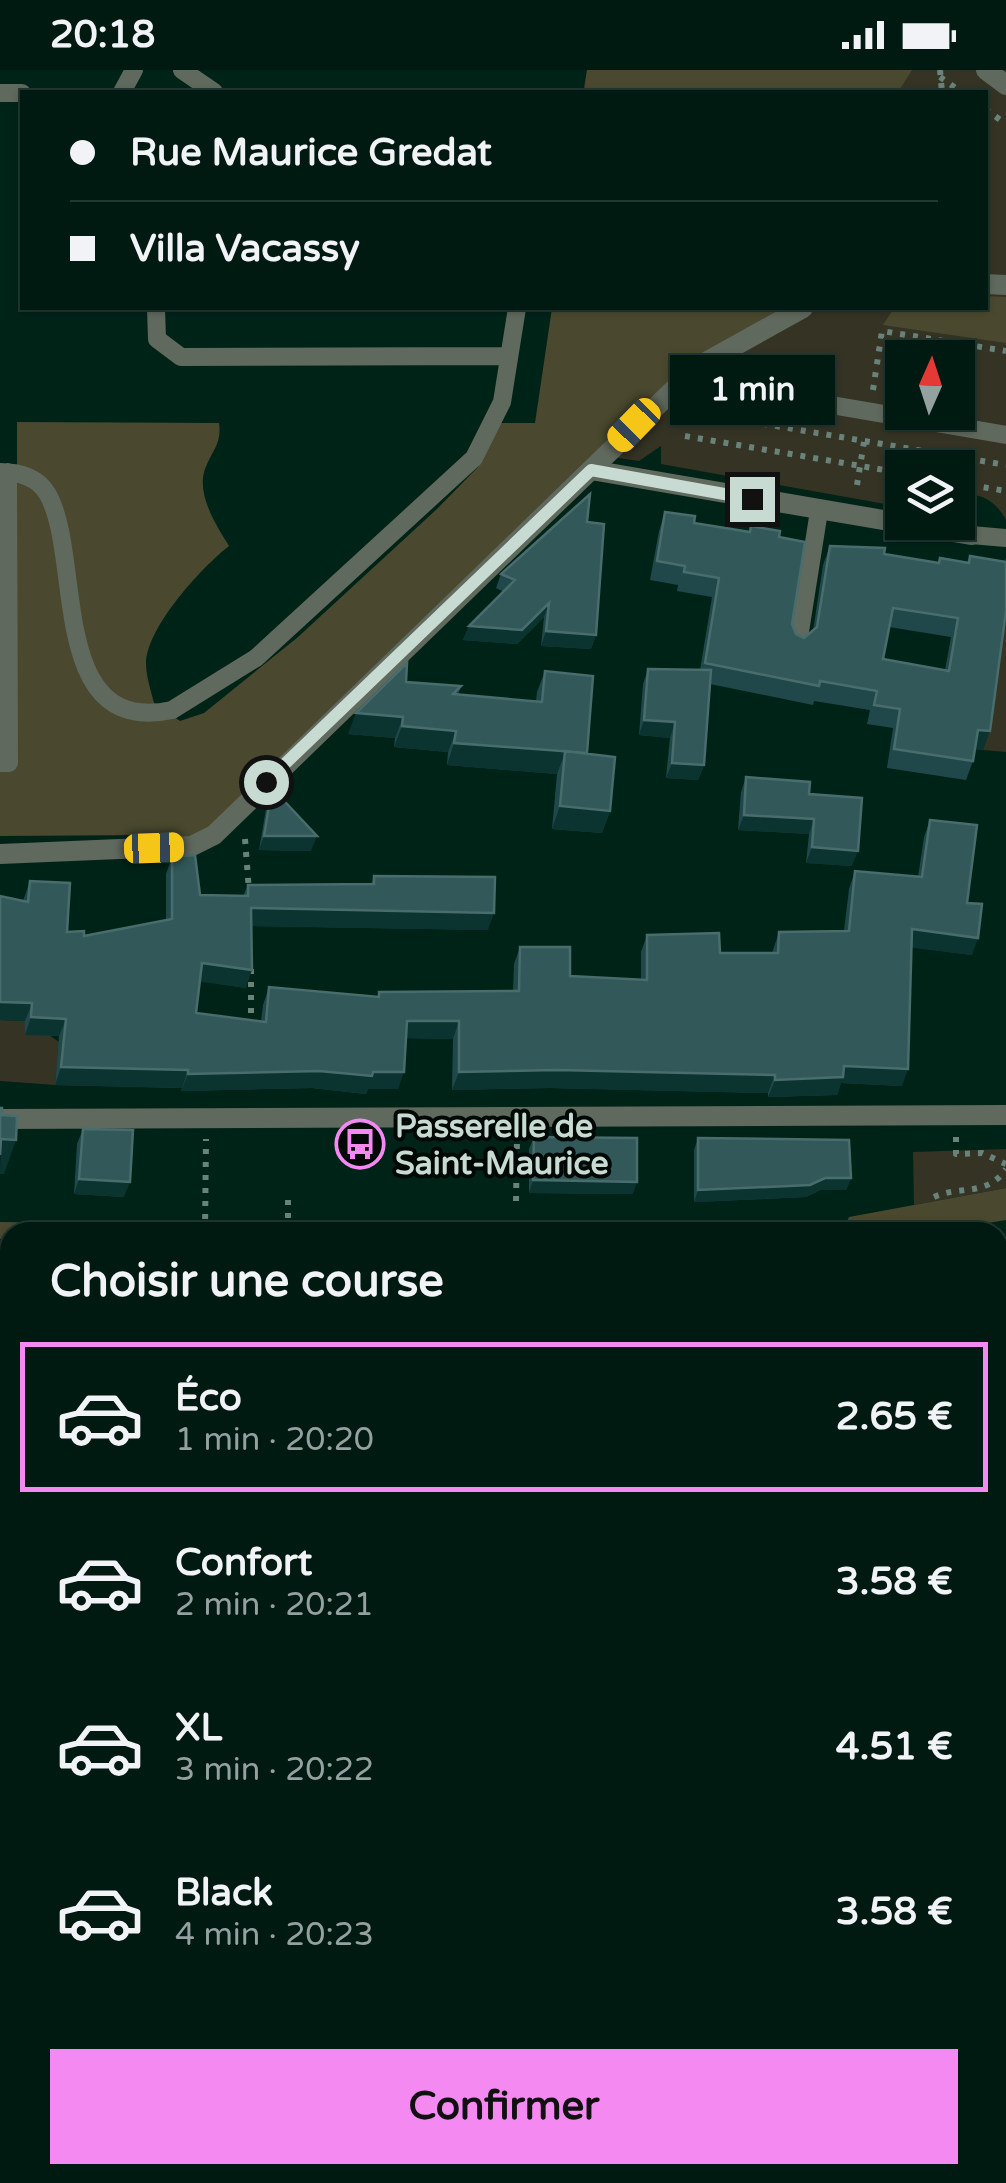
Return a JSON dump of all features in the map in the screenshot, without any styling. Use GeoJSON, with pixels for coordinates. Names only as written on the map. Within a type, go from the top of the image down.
{"type":"FeatureCollection","features":[{"type":"Feature","properties":{"kind":"street"},"geometry":{"type":"LineString","coordinates":[[986,70],[1006,85]]}},
{"type":"Feature","properties":{"kind":"street"},"geometry":{"type":"LineString","coordinates":[[0,854],[192,846],[214,835],[697,367],[799,310]]}},
{"type":"Feature","properties":{"kind":"street"},"geometry":{"type":"LineString","coordinates":[[591,470],[885,521]]}},
{"type":"Feature","properties":{"kind":"street"},"geometry":{"type":"LineString","coordinates":[[0,1119],[1006,1116]]}},
{"type":"Feature","properties":{"kind":"lane"},"geometry":{"type":"LineString","coordinates":[[182,70],[211,90]]}},
{"type":"Feature","properties":{"kind":"lane"},"geometry":{"type":"LineString","coordinates":[[156,310],[157,339],[181,357],[508,356]]}},
{"type":"Feature","properties":{"kind":"lane"},"geometry":{"type":"LineString","coordinates":[[0,763],[8,762],[4,472],[39,484],[52,506],[78,642],[97,686],[120,706],[172,710],[256,658],[474,458],[502,402],[517,310]]}},
{"type":"Feature","properties":{"kind":"lane"},"geometry":{"type":"LineString","coordinates":[[749,391],[1006,435]]}},
{"type":"Feature","properties":{"kind":"lane"},"geometry":{"type":"LineString","coordinates":[[798,644],[819,511]]}},
{"type":"Feature","properties":{"kind":"lane"},"geometry":{"type":"LineString","coordinates":[[975,535],[1006,538]]}},
{"type":"Feature","properties":{"kind":"path"},"geometry":{"type":"LineString","coordinates":[[882,331],[1006,351]]}},
{"type":"Feature","properties":{"kind":"path"},"geometry":{"type":"LineString","coordinates":[[711,415],[1006,464]]}},
{"type":"Feature","properties":{"kind":"path"},"geometry":{"type":"LineString","coordinates":[[685,436],[885,470]]}},
{"type":"Feature","properties":{"kind":"path"},"geometry":{"type":"LineString","coordinates":[[975,486],[1006,491]]}},
{"type":"Feature","properties":{"kind":"path"},"geometry":{"type":"LineString","coordinates":[[239,808],[250,896]]}},
{"type":"Feature","properties":{"kind":"path"},"geometry":{"type":"LineString","coordinates":[[251,954],[251,1046]]}},
{"type":"Feature","properties":{"kind":"path"},"geometry":{"type":"LineString","coordinates":[[205,1222],[207,1120]]}},
{"type":"Feature","properties":{"kind":"path"},"geometry":{"type":"LineString","coordinates":[[516,1201],[517,1152]]}},
{"type":"Feature","properties":{"kind":"path"},"geometry":{"type":"LineString","coordinates":[[934,1198],[948,1191],[976,1191],[994,1183],[1006,1166],[982,1152],[956,1154]]}},
{"type":"Feature","properties":{"kind":"path"},"geometry":{"type":"LineString","coordinates":[[288,1200],[288,1222]]}},
{"type":"Feature","properties":{"kind":"shaded area"},"geometry":{"type":"Polygon","coordinates":[[[587,70],[1006,70],[1006,520],[997,507],[975,496],[975,450],[885,450],[885,504],[661,464],[661,446],[639,461],[577,452],[552,310],[988,310],[988,90],[583,90],[587,70]]]}},
{"type":"Feature","properties":{"kind":"shaded area"},"geometry":{"type":"Polygon","coordinates":[[[587,70],[912,70],[899,90],[584,90],[587,70]]]}},
{"type":"Feature","properties":{"kind":"shaded area"},"geometry":{"type":"Polygon","coordinates":[[[988,296],[1006,297],[1006,343],[883,325],[893,310],[988,310],[988,296]]]}},
{"type":"Feature","properties":{"kind":"shaded area"},"geometry":{"type":"Polygon","coordinates":[[[552,310],[781,310],[697,367],[192,846],[152,835],[0,836],[0,768],[17,767],[17,422],[219,423],[219,436],[205,469],[203,489],[229,546],[191,583],[165,616],[146,663],[154,703],[180,721],[204,713],[298,637],[438,508],[478,467],[499,423],[535,423],[552,310]]]}},
{"type":"Feature","properties":{"kind":"shaded area"},"geometry":{"type":"Polygon","coordinates":[[[1006,578],[1006,752],[983,750],[1006,578]]]}},
{"type":"Feature","properties":{"kind":"shaded area"},"geometry":{"type":"Polygon","coordinates":[[[0,1020],[25,1021],[25,1035],[49,1035],[59,1042],[55,1085],[0,1081],[0,1020]]]}},
{"type":"Feature","properties":{"kind":"shaded area"},"geometry":{"type":"Polygon","coordinates":[[[1006,1149],[1006,1188],[914,1205],[913,1152],[1006,1149]]]}},
{"type":"Feature","properties":{"kind":"shaded area"},"geometry":{"type":"Polygon","coordinates":[[[1006,1188],[1006,1220],[847,1222],[849,1217],[1006,1188]]]}},
{"type":"Feature","properties":{"kind":"building"},"geometry":{"type":"Polygon","coordinates":[[[590,494],[587,522],[604,524],[596,635],[546,631],[549,603],[522,630],[469,626],[515,580],[501,574],[590,494]]]}},
{"type":"Feature","properties":{"kind":"building"},"geometry":{"type":"Polygon","coordinates":[[[665,512],[695,516],[694,523],[750,532],[751,526],[780,531],[779,537],[805,542],[792,624],[796,634],[804,638],[817,627],[830,546],[885,548],[884,554],[939,563],[940,558],[969,563],[970,556],[1006,562],[1006,611],[990,731],[978,730],[973,761],[894,749],[900,709],[874,705],[877,691],[820,681],[819,686],[705,663],[719,578],[684,572],[685,566],[657,561],[665,512]],[[893,608],[883,659],[949,671],[958,618],[893,608]]]}},
{"type":"Feature","properties":{"kind":"building"},"geometry":{"type":"Polygon","coordinates":[[[407,663],[406,682],[461,686],[453,694],[542,702],[545,671],[593,676],[587,753],[454,743],[456,731],[402,726],[403,717],[356,713],[407,663]]]}},
{"type":"Feature","properties":{"kind":"building"},"geometry":{"type":"Polygon","coordinates":[[[648,669],[711,670],[704,765],[672,763],[675,722],[644,720],[648,669]]]}},
{"type":"Feature","properties":{"kind":"building"},"geometry":{"type":"Polygon","coordinates":[[[565,751],[615,757],[610,811],[560,806],[565,751]]]}},
{"type":"Feature","properties":{"kind":"building"},"geometry":{"type":"Polygon","coordinates":[[[746,777],[810,782],[809,794],[862,798],[858,851],[812,847],[814,819],[744,815],[746,777]]]}},
{"type":"Feature","properties":{"kind":"building"},"geometry":{"type":"Polygon","coordinates":[[[272,788],[317,836],[264,836],[272,788]]]}},
{"type":"Feature","properties":{"kind":"building"},"geometry":{"type":"Polygon","coordinates":[[[930,820],[977,825],[967,903],[982,904],[978,938],[912,929],[908,1069],[844,1066],[843,1077],[775,1080],[775,1075],[459,1072],[459,1021],[407,1021],[404,1072],[373,1072],[372,1076],[319,1071],[188,1074],[188,1070],[61,1067],[66,1019],[31,1017],[32,1003],[0,1002],[0,896],[28,902],[30,881],[70,883],[67,932],[84,931],[84,936],[172,919],[172,857],[195,855],[200,895],[248,896],[248,885],[374,884],[374,876],[495,877],[494,913],[251,908],[252,970],[202,963],[196,1013],[266,1022],[269,987],[379,997],[379,992],[519,991],[520,947],[570,947],[570,976],[647,980],[647,935],[719,933],[720,953],[778,953],[779,932],[849,931],[855,871],[922,877],[930,820]]]}},
{"type":"Feature","properties":{"kind":"building"},"geometry":{"type":"Polygon","coordinates":[[[0,1108],[2,1115],[17,1116],[16,1140],[1,1139],[0,1155],[0,1108]]]}},
{"type":"Feature","properties":{"kind":"building"},"geometry":{"type":"Polygon","coordinates":[[[83,1129],[133,1130],[130,1182],[79,1179],[83,1129]]]}},
{"type":"Feature","properties":{"kind":"building"},"geometry":{"type":"Polygon","coordinates":[[[534,1137],[637,1138],[637,1182],[533,1180],[534,1137]]]}},
{"type":"Feature","properties":{"kind":"building"},"geometry":{"type":"Polygon","coordinates":[[[698,1138],[849,1140],[851,1178],[825,1178],[810,1185],[698,1190],[698,1138]]]}},
{"type":"Feature","properties":{"kind":"place","name":"Passerelle de Saint-Maurice"},"geometry":{"type":"Point","coordinates":[360,1144]}},
{"type":"Feature","properties":{"kind":"route"},"geometry":{"type":"LineString","coordinates":[[266,782],[591,470],[752,499]]}}]}
